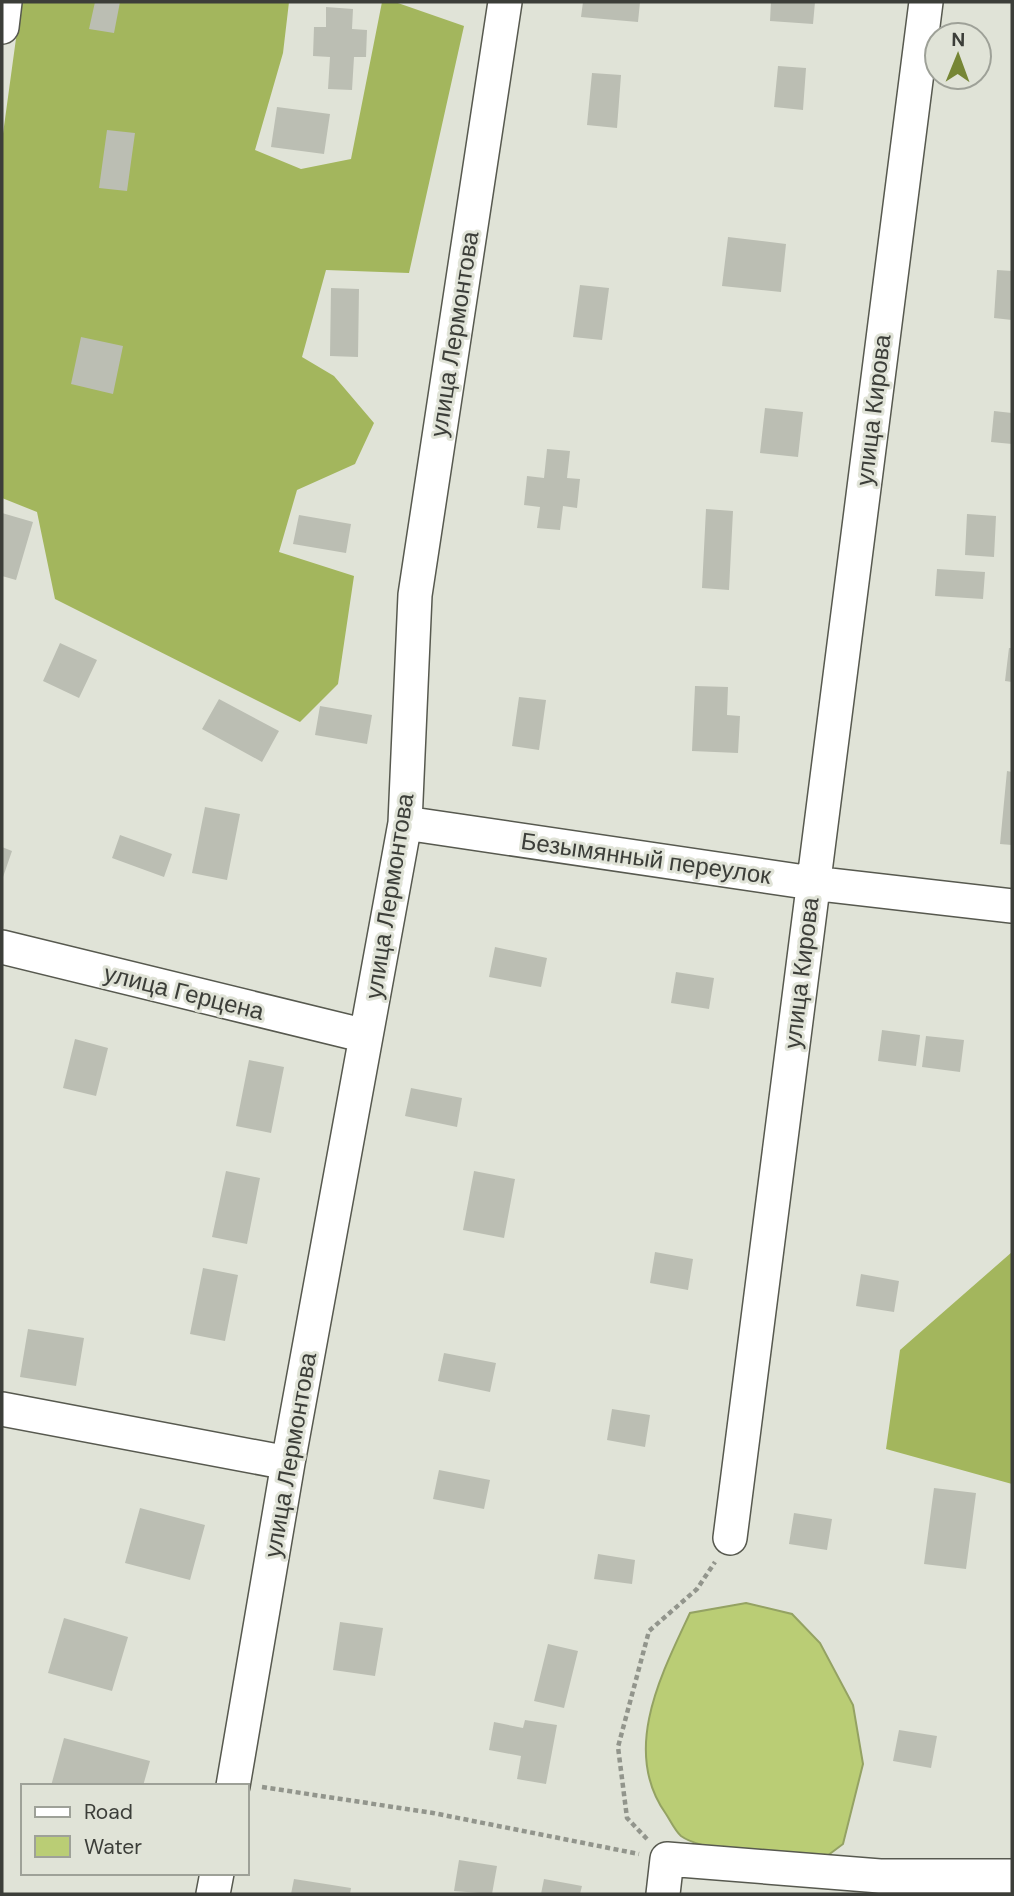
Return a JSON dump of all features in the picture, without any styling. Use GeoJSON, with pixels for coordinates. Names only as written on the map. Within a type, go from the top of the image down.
{"type":"FeatureCollection","features":[{"type":"Feature","properties":{"kind":"street"},"geometry":{"type":"LineString","coordinates":[[2,27],[5,2]]}},
{"type":"Feature","properties":{"kind":"street","name":"улица Лермонтова"},"geometry":{"type":"LineString","coordinates":[[234,1784],[288,1463],[405,823],[415,595],[505,2]]}},
{"type":"Feature","properties":{"kind":"street","name":"улица Кирова"},"geometry":{"type":"LineString","coordinates":[[730,1538],[926,2]]}},
{"type":"Feature","properties":{"kind":"street","name":"Безымянный переулок"},"geometry":{"type":"LineString","coordinates":[[405,823],[812,883],[1012,906]]}},
{"type":"Feature","properties":{"kind":"street","name":"улица Герцена"},"geometry":{"type":"LineString","coordinates":[[2,947],[366,1036]]}},
{"type":"Feature","properties":{"kind":"street"},"geometry":{"type":"LineString","coordinates":[[2,1409],[288,1463]]}},
{"type":"Feature","properties":{"kind":"street"},"geometry":{"type":"LineString","coordinates":[[663,1894],[667,1859],[880,1876],[1012,1876]]}},
{"type":"Feature","properties":{"kind":"street"},"geometry":{"type":"LineString","coordinates":[[213,1894],[217,1875]]}},
{"type":"Feature","properties":{"kind":"path"},"geometry":{"type":"LineString","coordinates":[[667,1859],[627,1818],[618,1746],[649,1631],[697,1589],[730,1538]]}},
{"type":"Feature","properties":{"kind":"path"},"geometry":{"type":"LineString","coordinates":[[248,1786],[433,1813],[667,1859]]}},
{"type":"Feature","properties":{"kind":"shaded area"},"geometry":{"type":"Polygon","coordinates":[[[21,2],[289,2],[283,53],[255,150],[301,169],[351,159],[382,2],[395,2],[464,26],[409,273],[326,270],[302,357],[334,376],[374,423],[355,464],[297,490],[279,552],[354,576],[338,684],[300,722],[55,599],[37,512],[2,498],[2,141],[21,2]]]}},
{"type":"Feature","properties":{"kind":"shaded area"},"geometry":{"type":"Polygon","coordinates":[[[1012,1252],[1012,1484],[886,1449],[900,1350],[1012,1252]]]}},
{"type":"Feature","properties":{"kind":"water"},"geometry":{"type":"Polygon","coordinates":[[[746,1603],[792,1614],[820,1643],[853,1705],[863,1764],[843,1844],[823,1859],[749,1853],[693,1842],[677,1831],[653,1790],[647,1765],[646,1739],[650,1713],[668,1662],[690,1613],[746,1603]]]}},
{"type":"Feature","properties":{"kind":"building"},"geometry":{"type":"Polygon","coordinates":[[[95,2],[120,2],[114,33],[89,29],[95,2]]]}},
{"type":"Feature","properties":{"kind":"building"},"geometry":{"type":"Polygon","coordinates":[[[583,2],[640,2],[638,22],[581,17],[583,2]]]}},
{"type":"Feature","properties":{"kind":"building"},"geometry":{"type":"Polygon","coordinates":[[[771,2],[815,2],[813,24],[770,21],[771,2]]]}},
{"type":"Feature","properties":{"kind":"building"},"geometry":{"type":"Polygon","coordinates":[[[326,7],[353,9],[352,29],[367,30],[366,57],[354,57],[352,90],[328,89],[330,57],[313,56],[314,27],[326,27],[326,7]]]}},
{"type":"Feature","properties":{"kind":"building"},"geometry":{"type":"Polygon","coordinates":[[[778,66],[806,68],[803,110],[774,107],[778,66]]]}},
{"type":"Feature","properties":{"kind":"building"},"geometry":{"type":"Polygon","coordinates":[[[592,73],[621,75],[617,128],[587,125],[592,73]]]}},
{"type":"Feature","properties":{"kind":"building"},"geometry":{"type":"Polygon","coordinates":[[[277,107],[330,114],[324,154],[271,147],[277,107]]]}},
{"type":"Feature","properties":{"kind":"building"},"geometry":{"type":"Polygon","coordinates":[[[107,130],[135,133],[127,191],[99,188],[107,130]]]}},
{"type":"Feature","properties":{"kind":"building"},"geometry":{"type":"Polygon","coordinates":[[[728,237],[786,244],[781,292],[722,286],[728,237]]]}},
{"type":"Feature","properties":{"kind":"building"},"geometry":{"type":"Polygon","coordinates":[[[997,270],[1012,271],[1012,320],[994,318],[997,270]]]}},
{"type":"Feature","properties":{"kind":"building"},"geometry":{"type":"Polygon","coordinates":[[[580,285],[609,288],[602,340],[573,337],[580,285]]]}},
{"type":"Feature","properties":{"kind":"building"},"geometry":{"type":"Polygon","coordinates":[[[331,288],[359,289],[358,357],[330,356],[331,288]]]}},
{"type":"Feature","properties":{"kind":"building"},"geometry":{"type":"Polygon","coordinates":[[[81,337],[123,346],[113,394],[71,384],[81,337]]]}},
{"type":"Feature","properties":{"kind":"building"},"geometry":{"type":"Polygon","coordinates":[[[765,408],[803,412],[798,457],[760,453],[765,408]]]}},
{"type":"Feature","properties":{"kind":"building"},"geometry":{"type":"Polygon","coordinates":[[[994,411],[1012,413],[1012,444],[991,442],[994,411]]]}},
{"type":"Feature","properties":{"kind":"building"},"geometry":{"type":"Polygon","coordinates":[[[547,449],[570,451],[567,478],[580,479],[577,508],[563,506],[560,530],[537,528],[540,507],[524,505],[527,476],[544,478],[547,449]]]}},
{"type":"Feature","properties":{"kind":"building"},"geometry":{"type":"Polygon","coordinates":[[[706,509],[733,511],[729,590],[702,588],[706,509]]]}},
{"type":"Feature","properties":{"kind":"building"},"geometry":{"type":"Polygon","coordinates":[[[2,513],[33,522],[16,580],[2,576],[2,513]]]}},
{"type":"Feature","properties":{"kind":"building"},"geometry":{"type":"Polygon","coordinates":[[[967,514],[996,516],[994,557],[965,555],[967,514]]]}},
{"type":"Feature","properties":{"kind":"building"},"geometry":{"type":"Polygon","coordinates":[[[299,515],[351,524],[346,553],[293,544],[299,515]]]}},
{"type":"Feature","properties":{"kind":"building"},"geometry":{"type":"Polygon","coordinates":[[[937,569],[985,572],[983,599],[935,596],[937,569]]]}},
{"type":"Feature","properties":{"kind":"building"},"geometry":{"type":"Polygon","coordinates":[[[60,643],[97,660],[79,698],[43,681],[60,643]]]}},
{"type":"Feature","properties":{"kind":"building"},"geometry":{"type":"Polygon","coordinates":[[[1009,648],[1012,648],[1012,682],[1005,681],[1009,648]]]}},
{"type":"Feature","properties":{"kind":"building"},"geometry":{"type":"Polygon","coordinates":[[[695,686],[728,687],[727,715],[740,716],[738,753],[692,751],[695,686]]]}},
{"type":"Feature","properties":{"kind":"building"},"geometry":{"type":"Polygon","coordinates":[[[519,697],[546,700],[539,750],[512,746],[519,697]]]}},
{"type":"Feature","properties":{"kind":"building"},"geometry":{"type":"Polygon","coordinates":[[[219,699],[279,731],[262,762],[202,729],[219,699]]]}},
{"type":"Feature","properties":{"kind":"building"},"geometry":{"type":"Polygon","coordinates":[[[320,706],[372,715],[367,744],[315,735],[320,706]]]}},
{"type":"Feature","properties":{"kind":"building"},"geometry":{"type":"Polygon","coordinates":[[[1007,771],[1012,772],[1012,845],[1000,844],[1007,771]]]}},
{"type":"Feature","properties":{"kind":"building"},"geometry":{"type":"Polygon","coordinates":[[[205,807],[240,814],[227,880],[192,873],[205,807]]]}},
{"type":"Feature","properties":{"kind":"building"},"geometry":{"type":"Polygon","coordinates":[[[120,835],[172,854],[164,877],[112,858],[120,835]]]}},
{"type":"Feature","properties":{"kind":"building"},"geometry":{"type":"Polygon","coordinates":[[[2,847],[12,851],[2,880],[2,847]]]}},
{"type":"Feature","properties":{"kind":"building"},"geometry":{"type":"Polygon","coordinates":[[[495,947],[547,958],[541,987],[489,977],[495,947]]]}},
{"type":"Feature","properties":{"kind":"building"},"geometry":{"type":"Polygon","coordinates":[[[676,972],[714,978],[709,1009],[671,1003],[676,972]]]}},
{"type":"Feature","properties":{"kind":"building"},"geometry":{"type":"Polygon","coordinates":[[[882,1030],[920,1035],[916,1066],[878,1061],[882,1030]]]}},
{"type":"Feature","properties":{"kind":"building"},"geometry":{"type":"Polygon","coordinates":[[[926,1036],[964,1040],[960,1072],[922,1067],[926,1036]]]}},
{"type":"Feature","properties":{"kind":"building"},"geometry":{"type":"Polygon","coordinates":[[[75,1039],[108,1048],[96,1096],[63,1088],[75,1039]]]}},
{"type":"Feature","properties":{"kind":"building"},"geometry":{"type":"Polygon","coordinates":[[[249,1060],[284,1067],[271,1133],[236,1126],[249,1060]]]}},
{"type":"Feature","properties":{"kind":"building"},"geometry":{"type":"Polygon","coordinates":[[[411,1088],[462,1098],[457,1127],[405,1116],[411,1088]]]}},
{"type":"Feature","properties":{"kind":"building"},"geometry":{"type":"Polygon","coordinates":[[[226,1171],[260,1178],[247,1244],[212,1237],[226,1171]]]}},
{"type":"Feature","properties":{"kind":"building"},"geometry":{"type":"Polygon","coordinates":[[[474,1171],[515,1179],[504,1238],[463,1230],[474,1171]]]}},
{"type":"Feature","properties":{"kind":"building"},"geometry":{"type":"Polygon","coordinates":[[[655,1252],[693,1259],[688,1290],[650,1283],[655,1252]]]}},
{"type":"Feature","properties":{"kind":"building"},"geometry":{"type":"Polygon","coordinates":[[[203,1268],[238,1275],[225,1341],[190,1334],[203,1268]]]}},
{"type":"Feature","properties":{"kind":"building"},"geometry":{"type":"Polygon","coordinates":[[[861,1274],[899,1281],[894,1312],[856,1306],[861,1274]]]}},
{"type":"Feature","properties":{"kind":"building"},"geometry":{"type":"Polygon","coordinates":[[[28,1329],[84,1338],[76,1386],[20,1377],[28,1329]]]}},
{"type":"Feature","properties":{"kind":"building"},"geometry":{"type":"Polygon","coordinates":[[[444,1353],[496,1363],[490,1392],[438,1381],[444,1353]]]}},
{"type":"Feature","properties":{"kind":"building"},"geometry":{"type":"Polygon","coordinates":[[[612,1409],[650,1415],[645,1447],[607,1440],[612,1409]]]}},
{"type":"Feature","properties":{"kind":"building"},"geometry":{"type":"Polygon","coordinates":[[[439,1470],[490,1480],[484,1509],[433,1499],[439,1470]]]}},
{"type":"Feature","properties":{"kind":"building"},"geometry":{"type":"Polygon","coordinates":[[[934,1488],[976,1493],[966,1569],[924,1564],[934,1488]]]}},
{"type":"Feature","properties":{"kind":"building"},"geometry":{"type":"Polygon","coordinates":[[[140,1508],[205,1525],[190,1580],[125,1563],[140,1508]]]}},
{"type":"Feature","properties":{"kind":"building"},"geometry":{"type":"Polygon","coordinates":[[[794,1513],[832,1519],[827,1550],[789,1544],[794,1513]]]}},
{"type":"Feature","properties":{"kind":"building"},"geometry":{"type":"Polygon","coordinates":[[[598,1554],[635,1560],[632,1584],[594,1579],[598,1554]]]}},
{"type":"Feature","properties":{"kind":"building"},"geometry":{"type":"Polygon","coordinates":[[[64,1618],[128,1637],[112,1691],[48,1673],[64,1618]]]}},
{"type":"Feature","properties":{"kind":"building"},"geometry":{"type":"Polygon","coordinates":[[[340,1622],[383,1628],[375,1676],[333,1670],[340,1622]]]}},
{"type":"Feature","properties":{"kind":"building"},"geometry":{"type":"Polygon","coordinates":[[[548,1644],[578,1651],[564,1708],[534,1701],[548,1644]]]}},
{"type":"Feature","properties":{"kind":"building"},"geometry":{"type":"Polygon","coordinates":[[[525,1720],[557,1725],[546,1784],[517,1779],[521,1756],[489,1750],[494,1722],[523,1728],[525,1720]]]}},
{"type":"Feature","properties":{"kind":"building"},"geometry":{"type":"Polygon","coordinates":[[[899,1730],[937,1736],[931,1768],[893,1761],[899,1730]]]}},
{"type":"Feature","properties":{"kind":"building"},"geometry":{"type":"Polygon","coordinates":[[[64,1738],[150,1761],[144,1784],[52,1784],[64,1738]]]}},
{"type":"Feature","properties":{"kind":"building"},"geometry":{"type":"Polygon","coordinates":[[[459,1860],[497,1866],[492,1894],[454,1891],[459,1860]]]}},
{"type":"Feature","properties":{"kind":"building"},"geometry":{"type":"Polygon","coordinates":[[[294,1879],[351,1888],[350,1894],[291,1894],[294,1879]]]}},
{"type":"Feature","properties":{"kind":"building"},"geometry":{"type":"Polygon","coordinates":[[[544,1879],[582,1886],[580,1894],[541,1894],[544,1879]]]}}]}
